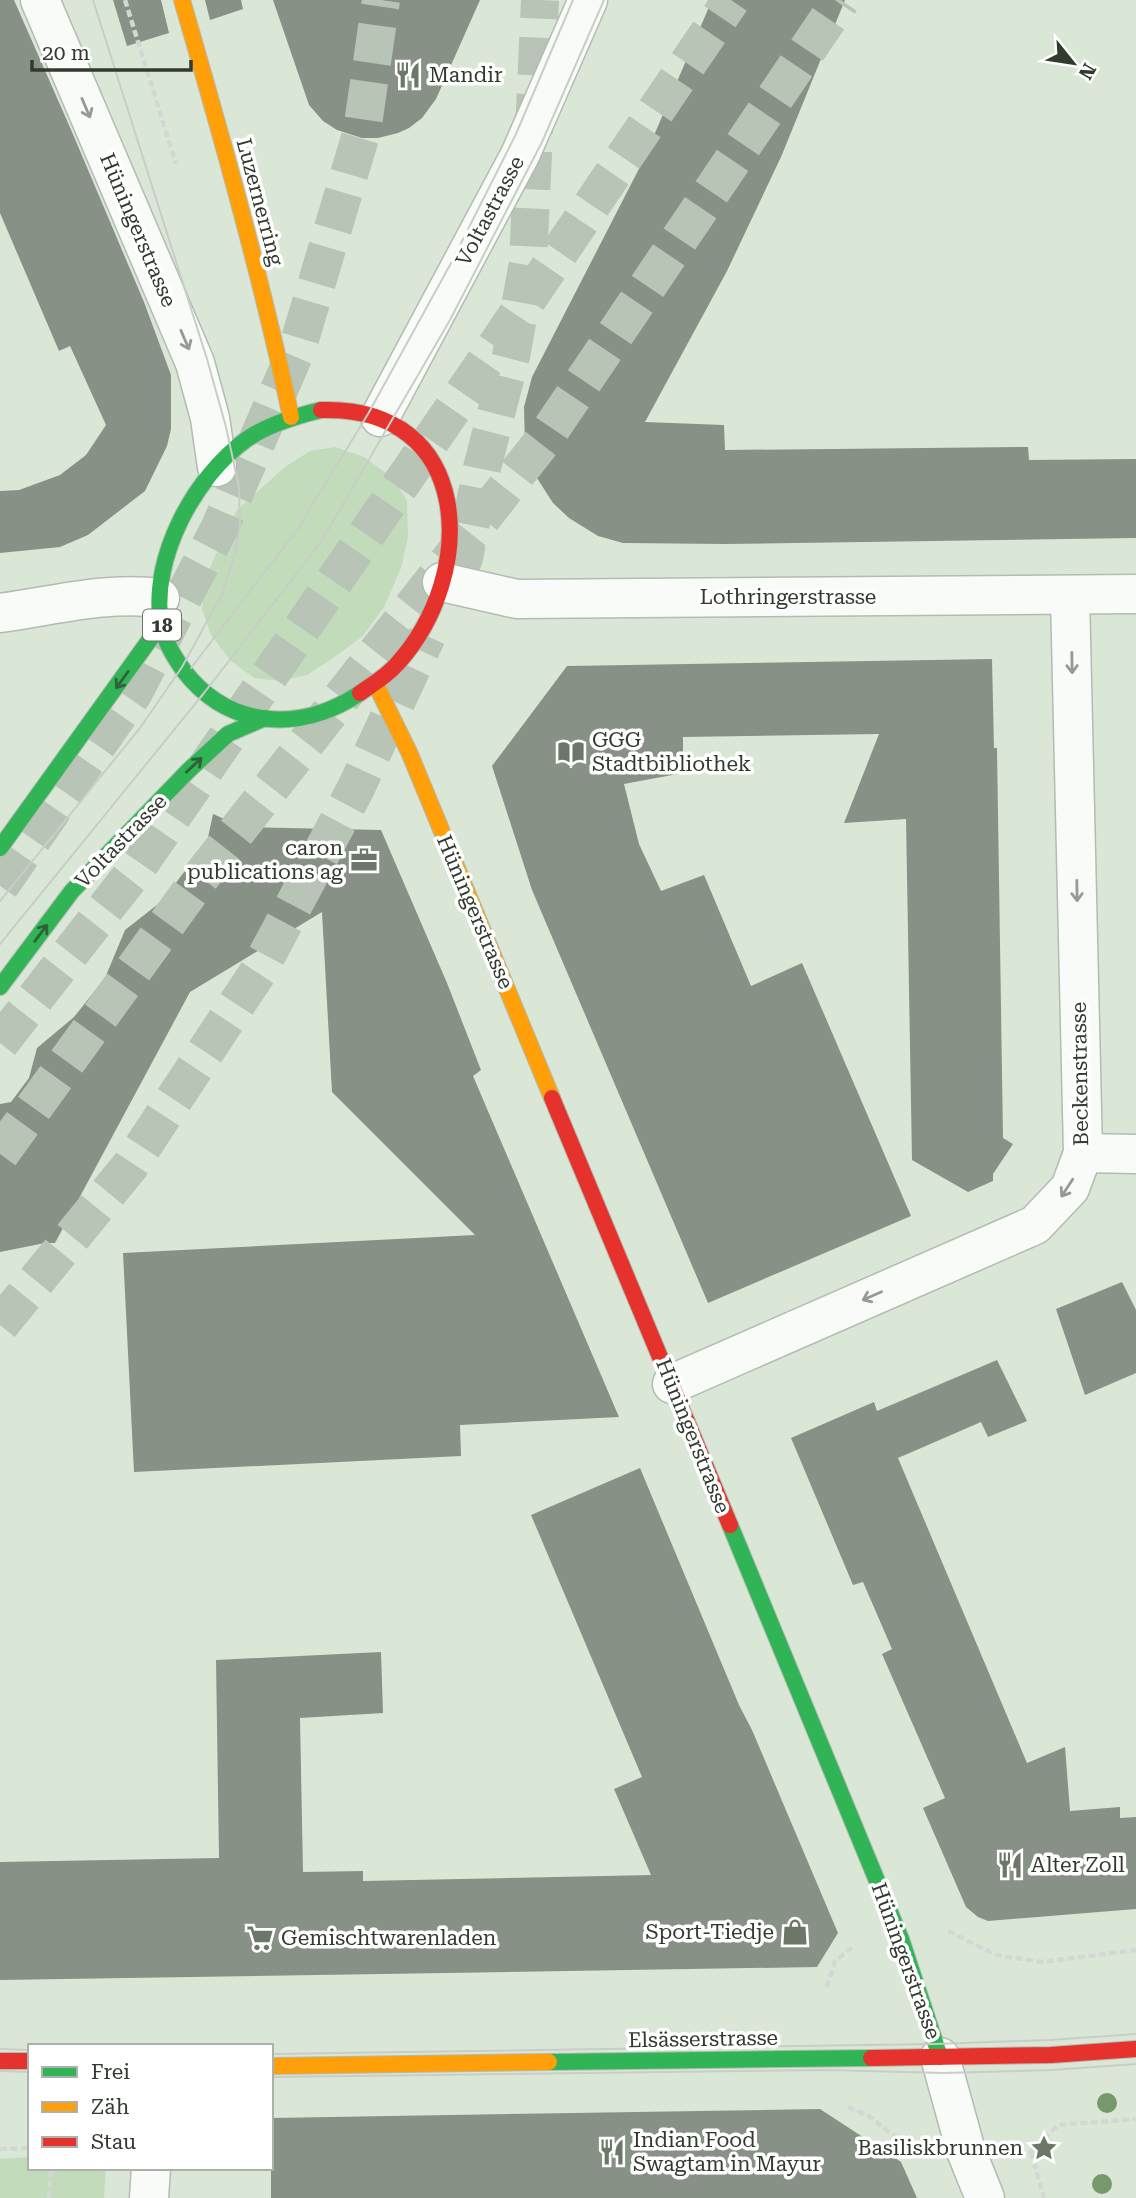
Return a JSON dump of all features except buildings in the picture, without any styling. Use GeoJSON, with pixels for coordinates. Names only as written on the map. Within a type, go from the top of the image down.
{"type":"FeatureCollection","features":[{"type":"Feature","properties":{"kind":"main road","name":"Luzernerring"},"geometry":{"type":"LineString","coordinates":[[182,0],[242,214],[291,417]]}},
{"type":"Feature","properties":{"kind":"main road","name":"18"},"geometry":{"type":"LineString","coordinates":[[321,410],[354,411],[380,417],[409,435],[434,466],[444,486],[450,504],[451,530],[442,582],[418,637],[399,662],[374,683],[327,713],[305,719],[265,719],[231,709],[204,692],[182,667],[167,641],[161,611],[164,571],[182,519],[216,467],[248,439],[291,417],[321,410]]}},
{"type":"Feature","properties":{"kind":"main road","name":"18"},"geometry":{"type":"LineString","coordinates":[[0,848],[161,611]]}},
{"type":"Feature","properties":{"kind":"main road","name":"Hüningerstrasse"},"geometry":{"type":"LineString","coordinates":[[374,683],[409,752],[901,1939],[940,2057]]}},
{"type":"Feature","properties":{"kind":"main road","name":"Voltastrasse"},"geometry":{"type":"LineString","coordinates":[[0,987],[72,891],[189,771],[228,734],[265,719]]}},
{"type":"Feature","properties":{"kind":"main road","name":"Elsässerstrasse"},"geometry":{"type":"LineString","coordinates":[[273,2066],[1051,2055],[1136,2049]]}},
{"type":"Feature","properties":{"kind":"main road"},"geometry":{"type":"LineString","coordinates":[[0,2061],[28,2061]]}},
{"type":"Feature","properties":{"kind":"street","name":"Hüningerstrasse"},"geometry":{"type":"LineString","coordinates":[[40,0],[195,363],[210,418],[216,467]]}},
{"type":"Feature","properties":{"kind":"street","name":"Voltastrasse"},"geometry":{"type":"LineString","coordinates":[[380,417],[520,155],[589,0]]}},
{"type":"Feature","properties":{"kind":"street","name":"Lothringerstrasse"},"geometry":{"type":"LineString","coordinates":[[442,582],[517,599],[1136,594]]}},
{"type":"Feature","properties":{"kind":"street"},"geometry":{"type":"LineString","coordinates":[[0,612],[132,595],[161,611]]}},
{"type":"Feature","properties":{"kind":"street","name":"Beckenstrasse"},"geometry":{"type":"LineString","coordinates":[[671,1384],[1035,1225],[1070,1188],[1083,1153],[1070,595]]}},
{"type":"Feature","properties":{"kind":"street"},"geometry":{"type":"LineString","coordinates":[[1083,1153],[1136,1154]]}},
{"type":"Feature","properties":{"kind":"street","name":"Hüningerstrasse"},"geometry":{"type":"LineString","coordinates":[[940,2057],[966,2151],[985,2198]]}},
{"type":"Feature","properties":{"kind":"street"},"geometry":{"type":"LineString","coordinates":[[149,2198],[151,2170]]}},
{"type":"Feature","properties":{"kind":"path"},"geometry":{"type":"LineString","coordinates":[[125,0],[138,43]]}},
{"type":"Feature","properties":{"kind":"path"},"geometry":{"type":"LineString","coordinates":[[948,1931],[996,1955],[1042,1962],[1136,1950]]}},
{"type":"Feature","properties":{"kind":"path"},"geometry":{"type":"LineString","coordinates":[[827,1987],[835,1961],[855,1946]]}},
{"type":"Feature","properties":{"kind":"path"},"geometry":{"type":"LineString","coordinates":[[837,2102],[869,2116],[913,2151],[925,2151]]}},
{"type":"Feature","properties":{"kind":"path"},"geometry":{"type":"LineString","coordinates":[[1012,2152],[1031,2152],[1058,2125],[1136,2119]]}},
{"type":"Feature","properties":{"kind":"path"},"geometry":{"type":"LineString","coordinates":[[0,2149],[28,2148]]}},
{"type":"Feature","properties":{"kind":"path"},"geometry":{"type":"LineString","coordinates":[[1031,2152],[1044,2198]]}},
{"type":"Feature","properties":{"kind":"path"},"geometry":{"type":"LineString","coordinates":[[49,2198],[51,2170]]}},
{"type":"Feature","properties":{"kind":"green space"},"geometry":{"type":"Polygon","coordinates":[[[335,447],[364,457],[393,478],[407,501],[408,537],[401,568],[384,607],[363,636],[307,675],[280,681],[254,678],[231,661],[211,635],[202,609],[206,576],[237,510],[285,467],[310,451],[335,447]]]}},
{"type":"Feature","properties":{"kind":"green space"},"geometry":{"type":"Polygon","coordinates":[[[28,2157],[28,2170],[106,2170],[104,2198],[0,2198],[0,2159],[28,2157]]]}},
{"type":"Feature","properties":{"kind":"tunnel"},"geometry":{"type":"LineString","coordinates":[[0,886],[133,694],[220,527],[298,346],[362,131],[381,0]]}},
{"type":"Feature","properties":{"kind":"tunnel"},"geometry":{"type":"LineString","coordinates":[[454,579],[464,558],[482,468],[511,356],[528,263],[540,0]]}},
{"type":"Feature","properties":{"kind":"tunnel"},"geometry":{"type":"LineString","coordinates":[[0,1043],[137,868],[731,0]]}},
{"type":"Feature","properties":{"kind":"tunnel"},"geometry":{"type":"LineString","coordinates":[[0,1154],[200,878],[545,438],[841,0]]}},
{"type":"Feature","properties":{"kind":"tunnel"},"geometry":{"type":"LineString","coordinates":[[0,1325],[130,1166],[258,972],[356,788],[427,636]]}},
{"type":"Feature","properties":{"kind":"tram line"},"geometry":{"type":"LineString","coordinates":[[0,901],[140,728],[182,667],[221,596],[240,527],[239,487],[226,427],[93,0]]}},
{"type":"Feature","properties":{"kind":"tram line"},"geometry":{"type":"LineString","coordinates":[[191,668],[297,530],[368,414],[450,265],[516,134],[573,0]]}},
{"type":"Feature","properties":{"kind":"tram line"},"geometry":{"type":"LineString","coordinates":[[0,944],[204,693],[321,542],[450,320],[542,142],[604,0]]}},
{"type":"Feature","properties":{"kind":"tram line"},"geometry":{"type":"LineString","coordinates":[[273,2054],[935,2044],[1136,2034]]}},
{"type":"Feature","properties":{"kind":"tram line"},"geometry":{"type":"LineString","coordinates":[[0,2049],[28,2050]]}},
{"type":"Feature","properties":{"kind":"tram line"},"geometry":{"type":"LineString","coordinates":[[273,2077],[827,2070],[944,2073],[1136,2064]]}},
{"type":"Feature","properties":{"kind":"tram line"},"geometry":{"type":"LineString","coordinates":[[0,2071],[28,2072]]}},
{"type":"Feature","properties":{"kind":"traffic: fast"},"geometry":{"type":"LineString","coordinates":[[321,410],[283,421],[255,434],[228,455],[210,474],[180,521],[170,546],[162,572],[159,599],[161,624],[164,637],[184,671],[202,690],[222,705],[244,714],[267,719],[314,715],[360,693]]}},
{"type":"Feature","properties":{"kind":"traffic: fast"},"geometry":{"type":"LineString","coordinates":[[0,848],[161,624]]}},
{"type":"Feature","properties":{"kind":"traffic: fast"},"geometry":{"type":"LineString","coordinates":[[0,987],[72,891],[189,770],[228,734],[265,718]]}},
{"type":"Feature","properties":{"kind":"traffic: fast"},"geometry":{"type":"LineString","coordinates":[[730,1525],[901,1939],[940,2057]]}},
{"type":"Feature","properties":{"kind":"traffic: fast"},"geometry":{"type":"LineString","coordinates":[[549,2062],[871,2058]]}},
{"type":"Feature","properties":{"kind":"traffic: slow"},"geometry":{"type":"LineString","coordinates":[[182,0],[254,259],[291,417]]}},
{"type":"Feature","properties":{"kind":"traffic: slow"},"geometry":{"type":"LineString","coordinates":[[375,683],[409,752],[552,1098]]}},
{"type":"Feature","properties":{"kind":"traffic: slow"},"geometry":{"type":"LineString","coordinates":[[273,2066],[549,2062]]}},
{"type":"Feature","properties":{"kind":"traffic: jam"},"geometry":{"type":"LineString","coordinates":[[321,410],[372,416],[409,435],[434,464],[447,501],[449,543],[441,586],[424,627],[397,664],[380,680],[360,693]]}},
{"type":"Feature","properties":{"kind":"traffic: jam"},"geometry":{"type":"LineString","coordinates":[[552,1098],[730,1525]]}},
{"type":"Feature","properties":{"kind":"traffic: jam"},"geometry":{"type":"LineString","coordinates":[[871,2058],[1051,2055],[1136,2049]]}},
{"type":"Feature","properties":{"kind":"traffic: jam"},"geometry":{"type":"LineString","coordinates":[[0,2061],[28,2061]]}},
{"type":"Feature","properties":{"kind":"place","name":"Mandir"},"geometry":{"type":"Point","coordinates":[408,75]}},
{"type":"Feature","properties":{"kind":"place","name":"GGG Stadtbibliothek"},"geometry":{"type":"Point","coordinates":[571,752]}},
{"type":"Feature","properties":{"kind":"place","name":"caron publications ag"},"geometry":{"type":"Point","coordinates":[364,860]}},
{"type":"Feature","properties":{"kind":"place","name":"Alter Zoll"},"geometry":{"type":"Point","coordinates":[1010,1865]}},
{"type":"Feature","properties":{"kind":"place","name":"Sport-Tiedje"},"geometry":{"type":"Point","coordinates":[795,1932]}},
{"type":"Feature","properties":{"kind":"place","name":"Gemischtwarenladen"},"geometry":{"type":"Point","coordinates":[260,1938]}},
{"type":"Feature","properties":{"kind":"place","name":"Basiliskbrunnen"},"geometry":{"type":"Point","coordinates":[1044,2148]}},
{"type":"Feature","properties":{"kind":"place","name":"Indian Food Swagtam in Mayur"},"geometry":{"type":"Point","coordinates":[612,2152]}}]}
